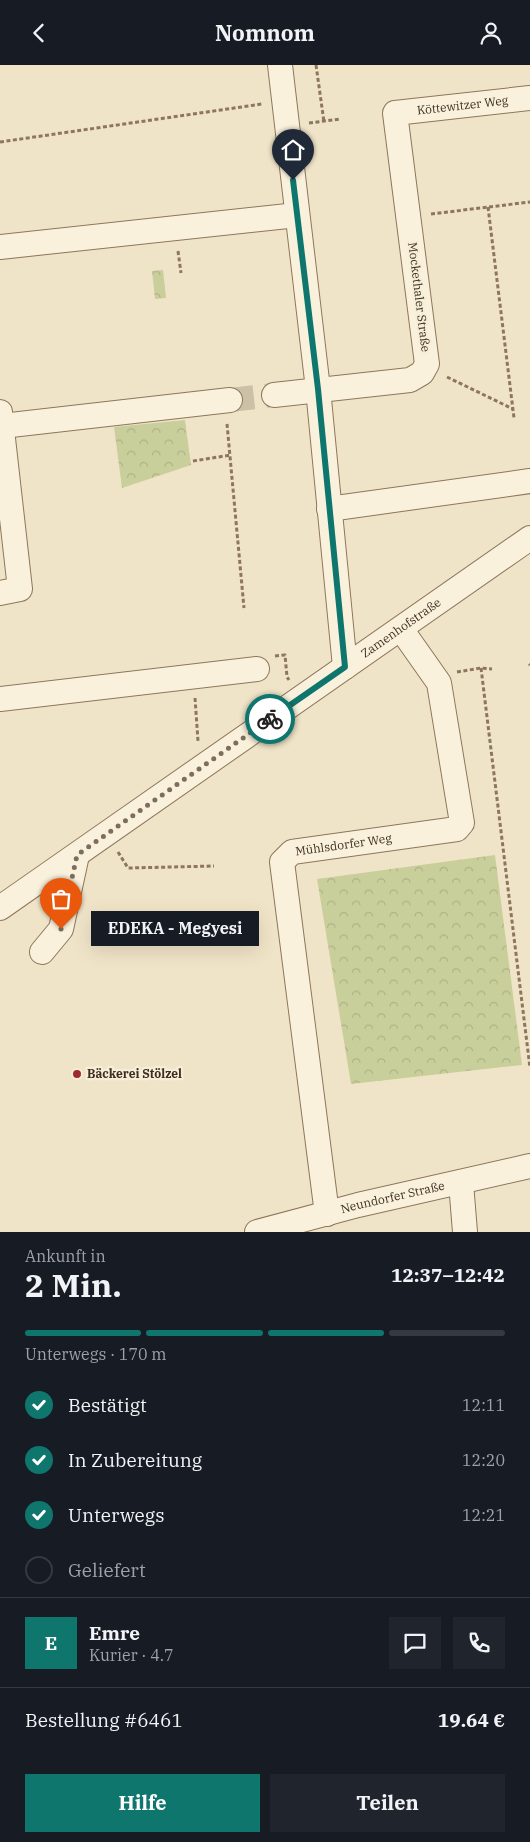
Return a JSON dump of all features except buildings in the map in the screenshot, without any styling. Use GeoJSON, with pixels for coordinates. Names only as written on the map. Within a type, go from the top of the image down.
{"type":"FeatureCollection","features":[{"type":"Feature","properties":{"kind":"street"},"geometry":{"type":"LineString","coordinates":[[280,65],[318,389],[345,667]]}},
{"type":"Feature","properties":{"kind":"street","name":"Köttewitzer Weg"},"geometry":{"type":"LineString","coordinates":[[395,113],[530,98]]}},
{"type":"Feature","properties":{"kind":"street","name":"Mockethaler Straße"},"geometry":{"type":"LineString","coordinates":[[395,113],[427,364],[422,373],[418,375]]}},
{"type":"Feature","properties":{"kind":"street"},"geometry":{"type":"LineString","coordinates":[[0,247],[297,215]]}},
{"type":"Feature","properties":{"kind":"street"},"geometry":{"type":"LineString","coordinates":[[274,395],[410,380],[418,375]]}},
{"type":"Feature","properties":{"kind":"street"},"geometry":{"type":"LineString","coordinates":[[0,593],[20,589],[1,419],[227,400]]}},
{"type":"Feature","properties":{"kind":"street"},"geometry":{"type":"LineString","coordinates":[[329,509],[530,481]]}},
{"type":"Feature","properties":{"kind":"street","name":"Zamenhofstraße"},"geometry":{"type":"LineString","coordinates":[[0,908],[530,538]]}},
{"type":"Feature","properties":{"kind":"street","name":"Mühlsdorfer Weg"},"geometry":{"type":"LineString","coordinates":[[327,1214],[282,862],[292,852],[457,829],[462,823],[439,683],[401,629]]}},
{"type":"Feature","properties":{"kind":"street"},"geometry":{"type":"LineString","coordinates":[[0,699],[257,669]]}},
{"type":"Feature","properties":{"kind":"street"},"geometry":{"type":"LineString","coordinates":[[42,952],[61,929],[77,855]]}},
{"type":"Feature","properties":{"kind":"street","name":"Neundorfer Straße"},"geometry":{"type":"LineString","coordinates":[[257,1232],[358,1205],[530,1166]]}},
{"type":"Feature","properties":{"kind":"street"},"geometry":{"type":"LineString","coordinates":[[460,1183],[465,1232]]}},
{"type":"Feature","properties":{"kind":"path"},"geometry":{"type":"LineString","coordinates":[[316,65],[324,121]]}},
{"type":"Feature","properties":{"kind":"path"},"geometry":{"type":"LineString","coordinates":[[0,141],[284,101]]}},
{"type":"Feature","properties":{"kind":"path"},"geometry":{"type":"LineString","coordinates":[[287,126],[340,119]]}},
{"type":"Feature","properties":{"kind":"path"},"geometry":{"type":"LineString","coordinates":[[408,217],[530,202]]}},
{"type":"Feature","properties":{"kind":"path"},"geometry":{"type":"LineString","coordinates":[[488,207],[514,418]]}},
{"type":"Feature","properties":{"kind":"path"},"geometry":{"type":"LineString","coordinates":[[418,375],[449,377],[512,409]]}},
{"type":"Feature","properties":{"kind":"path"},"geometry":{"type":"LineString","coordinates":[[227,400],[244,608]]}},
{"type":"Feature","properties":{"kind":"path"},"geometry":{"type":"LineString","coordinates":[[193,461],[230,455]]}},
{"type":"Feature","properties":{"kind":"path"},"geometry":{"type":"LineString","coordinates":[[434,675],[481,668],[492,669]]}},
{"type":"Feature","properties":{"kind":"path"},"geometry":{"type":"LineString","coordinates":[[481,668],[530,1067]]}},
{"type":"Feature","properties":{"kind":"path"},"geometry":{"type":"LineString","coordinates":[[193,677],[200,767]]}},
{"type":"Feature","properties":{"kind":"path"},"geometry":{"type":"LineString","coordinates":[[106,835],[128,867],[214,866]]}},
{"type":"Feature","properties":{"kind":"green space"},"geometry":{"type":"Polygon","coordinates":[[[163,270],[166,298],[155,299],[152,271],[163,270]]]}},
{"type":"Feature","properties":{"kind":"green space"},"geometry":{"type":"Polygon","coordinates":[[[185,420],[191,465],[122,488],[114,427],[185,420]]]}},
{"type":"Feature","properties":{"kind":"green space"},"geometry":{"type":"Polygon","coordinates":[[[495,855],[522,1065],[351,1084],[317,879],[495,855]]]}},
{"type":"Feature","properties":{"kind":"tunnel"},"geometry":{"type":"LineString","coordinates":[[230,400],[274,395]]}},
{"type":"Feature","properties":{"kind":"way so far"},"geometry":{"type":"LineString","coordinates":[[61,929],[77,855],[270,719]]}},
{"type":"Feature","properties":{"kind":"place","name":"EDEKA - Megyesi"},"geometry":{"type":"Point","coordinates":[61,929]}},
{"type":"Feature","properties":{"kind":"place","name":"Bäckerei Stölzel"},"geometry":{"type":"Point","coordinates":[77,1074]}},
{"type":"Feature","properties":{"kind":"route"},"geometry":{"type":"LineString","coordinates":[[270,719],[345,667],[318,389],[293,180]]}}]}
